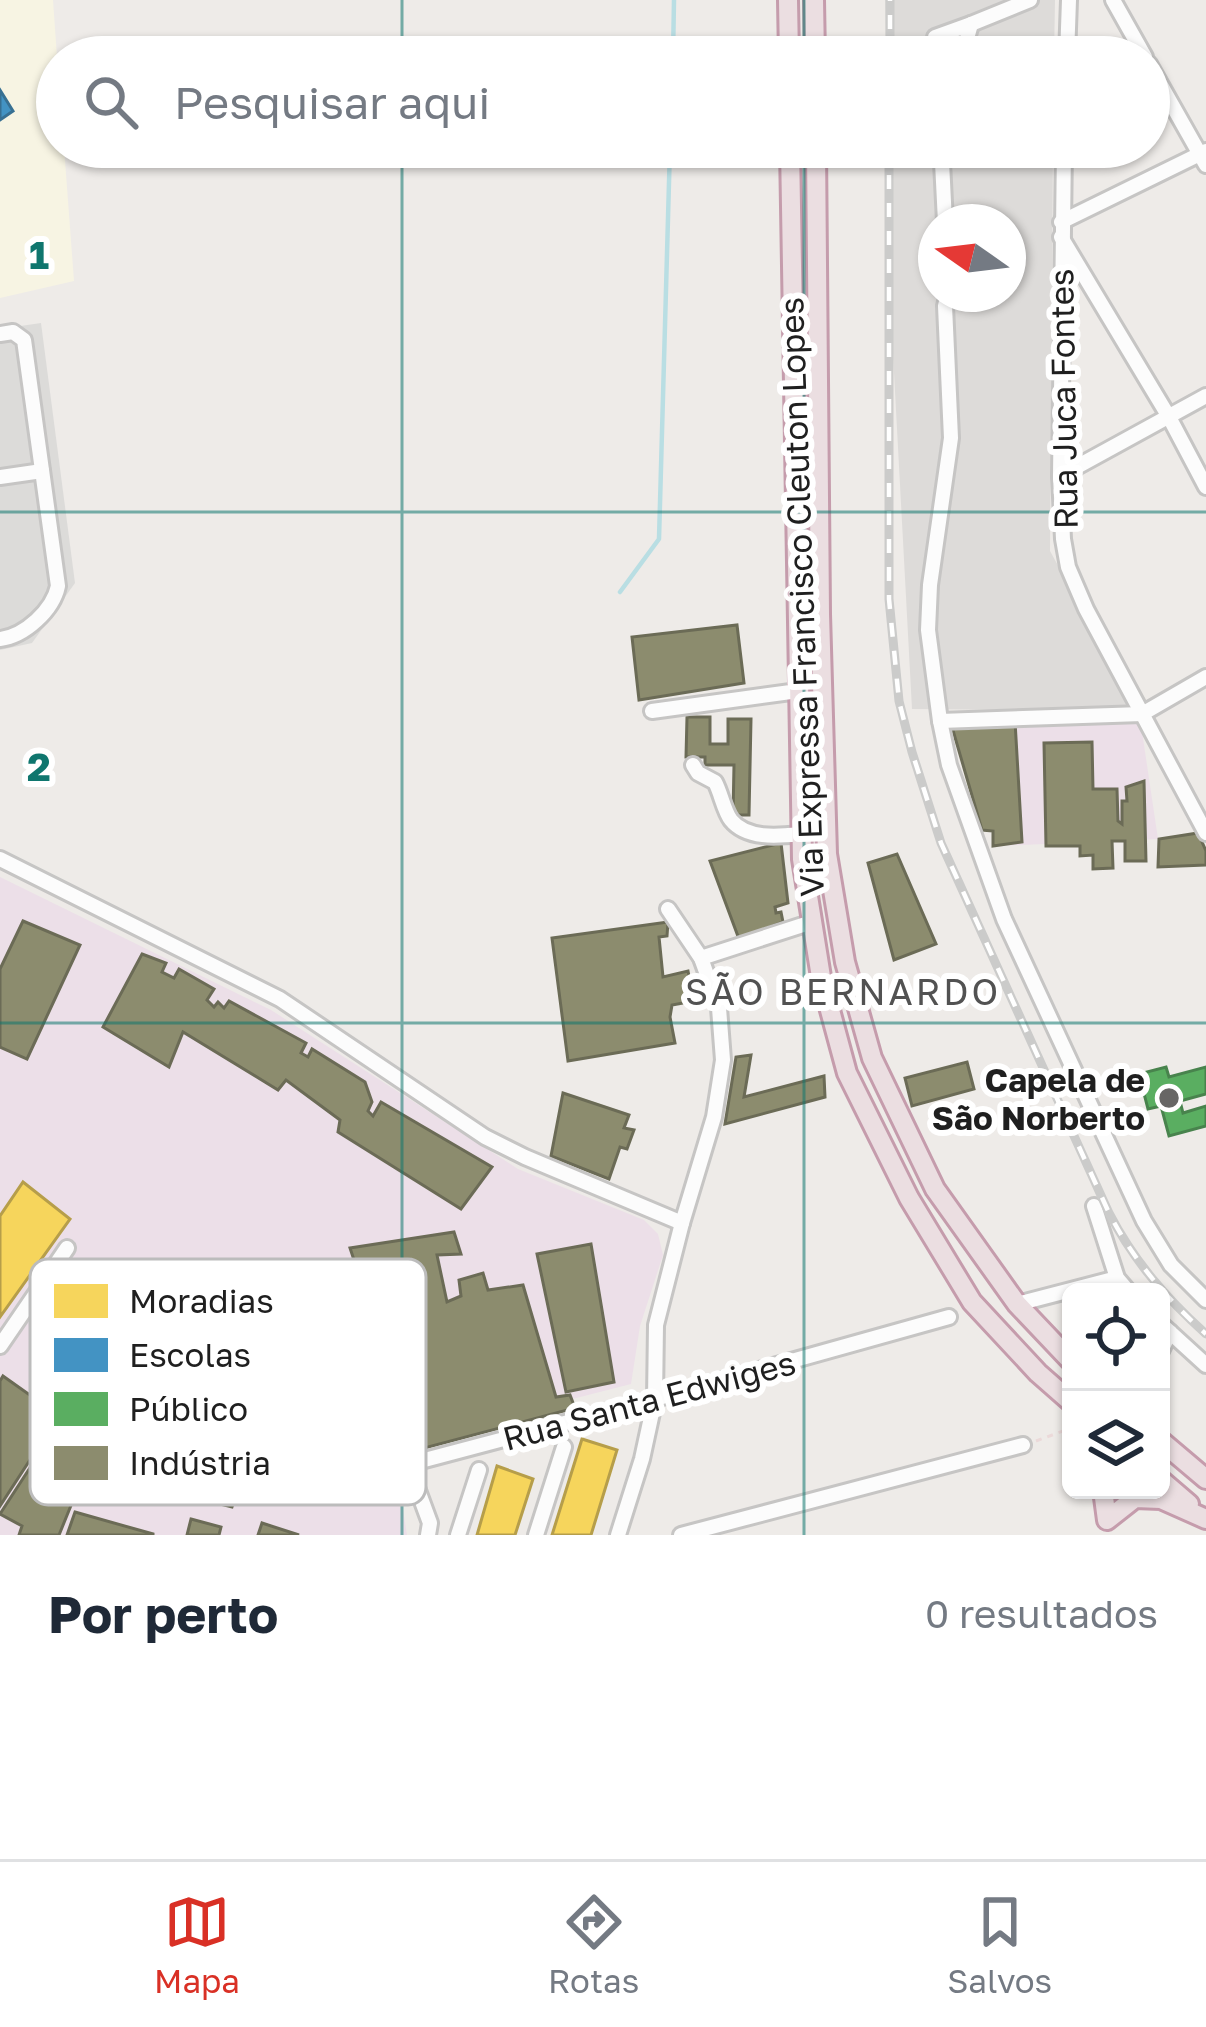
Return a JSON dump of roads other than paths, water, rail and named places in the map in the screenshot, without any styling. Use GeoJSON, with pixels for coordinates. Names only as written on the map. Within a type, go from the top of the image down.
{"type":"FeatureCollection","features":[{"type":"Feature","properties":{"kind":"highway"},"geometry":{"type":"LineString","coordinates":[[788,0],[789,36]]}},
{"type":"Feature","properties":{"kind":"highway"},"geometry":{"type":"LineString","coordinates":[[814,0],[814,36]]}},
{"type":"Feature","properties":{"kind":"highway","name":"Via Expressa Francisco Cleuton Lopes"},"geometry":{"type":"LineString","coordinates":[[790,168],[801,834],[821,977],[847,1072],[909,1198],[972,1302],[1062,1394]]}},
{"type":"Feature","properties":{"kind":"highway","name":"Via Expressa Francisco Cleuton Lopes"},"geometry":{"type":"LineString","coordinates":[[815,168],[827,854],[845,962],[872,1058],[935,1189],[1017,1304],[1062,1352]]}},
{"type":"Feature","properties":{"kind":"highway"},"geometry":{"type":"LineString","coordinates":[[1038,1373],[1062,1404]]}},
{"type":"Feature","properties":{"kind":"highway"},"geometry":{"type":"LineString","coordinates":[[1170,1449],[1206,1479]]}},
{"type":"Feature","properties":{"kind":"highway"},"geometry":{"type":"LineString","coordinates":[[1170,1488],[1206,1518]]}},
{"type":"Feature","properties":{"kind":"highway"},"geometry":{"type":"LineString","coordinates":[[1104,1527],[1135,1498],[1161,1498],[1206,1518]]}},
{"type":"Feature","properties":{"kind":"street"},"geometry":{"type":"LineString","coordinates":[[984,0],[988,17]]}},
{"type":"Feature","properties":{"kind":"street"},"geometry":{"type":"LineString","coordinates":[[937,36],[1030,0]]}},
{"type":"Feature","properties":{"kind":"street"},"geometry":{"type":"LineString","coordinates":[[1068,36],[1069,0]]}},
{"type":"Feature","properties":{"kind":"street"},"geometry":{"type":"LineString","coordinates":[[1113,0],[1133,36]]}},
{"type":"Feature","properties":{"kind":"street"},"geometry":{"type":"LineString","coordinates":[[968,36],[971,24]]}},
{"type":"Feature","properties":{"kind":"street"},"geometry":{"type":"LineString","coordinates":[[1170,99],[1204,156],[1061,230],[1206,487]]}},
{"type":"Feature","properties":{"kind":"street"},"geometry":{"type":"LineString","coordinates":[[942,168],[944,204]]}},
{"type":"Feature","properties":{"kind":"street","name":"Rua Juca Fontes"},"geometry":{"type":"LineString","coordinates":[[1063,168],[1060,476],[1069,567],[1206,833]]}},
{"type":"Feature","properties":{"kind":"street"},"geometry":{"type":"LineString","coordinates":[[946,312],[951,438],[928,630],[949,765],[1004,919],[1144,1221],[1171,1264],[1204,1293]]}},
{"type":"Feature","properties":{"kind":"street"},"geometry":{"type":"LineString","coordinates":[[0,334],[13,332],[24,340],[57,593],[18,636],[0,640]]}},
{"type":"Feature","properties":{"kind":"street"},"geometry":{"type":"LineString","coordinates":[[1060,476],[1206,396]]}},
{"type":"Feature","properties":{"kind":"street"},"geometry":{"type":"LineString","coordinates":[[0,478],[41,471]]}},
{"type":"Feature","properties":{"kind":"street"},"geometry":{"type":"LineString","coordinates":[[940,721],[1142,714],[1206,677]]}},
{"type":"Feature","properties":{"kind":"street"},"geometry":{"type":"LineString","coordinates":[[652,711],[798,691]]}},
{"type":"Feature","properties":{"kind":"street"},"geometry":{"type":"LineString","coordinates":[[693,765],[715,782],[729,818],[739,827],[771,837],[801,834]]}},
{"type":"Feature","properties":{"kind":"street"},"geometry":{"type":"LineString","coordinates":[[0,859],[280,999],[485,1137],[682,1223]]}},
{"type":"Feature","properties":{"kind":"street"},"geometry":{"type":"LineString","coordinates":[[618,1535],[655,1400],[656,1324],[714,1117],[723,1060],[719,1008],[701,958],[668,909]]}},
{"type":"Feature","properties":{"kind":"street"},"geometry":{"type":"LineString","coordinates":[[701,958],[812,922]]}},
{"type":"Feature","properties":{"kind":"street"},"geometry":{"type":"LineString","coordinates":[[1094,1206],[1121,1283]]}},
{"type":"Feature","properties":{"kind":"street"},"geometry":{"type":"LineString","coordinates":[[59,1259],[67,1248]]}},
{"type":"Feature","properties":{"kind":"street"},"geometry":{"type":"LineString","coordinates":[[1017,1304],[1117,1278]]}},
{"type":"Feature","properties":{"kind":"street"},"geometry":{"type":"LineString","coordinates":[[1058,1293],[1062,1299]]}},
{"type":"Feature","properties":{"kind":"street"},"geometry":{"type":"LineString","coordinates":[[0,1346],[30,1302]]}},
{"type":"Feature","properties":{"kind":"street","name":"Rua Santa Edwiges"},"geometry":{"type":"LineString","coordinates":[[426,1460],[949,1317]]}},
{"type":"Feature","properties":{"kind":"street"},"geometry":{"type":"LineString","coordinates":[[1170,1333],[1206,1365]]}},
{"type":"Feature","properties":{"kind":"street"},"geometry":{"type":"LineString","coordinates":[[681,1535],[1023,1445]]}},
{"type":"Feature","properties":{"kind":"street"},"geometry":{"type":"LineString","coordinates":[[536,1535],[564,1447]]}},
{"type":"Feature","properties":{"kind":"street"},"geometry":{"type":"LineString","coordinates":[[458,1535],[479,1470]]}},
{"type":"Feature","properties":{"kind":"street"},"geometry":{"type":"LineString","coordinates":[[423,1505],[430,1523],[428,1535]]}},
{"type":"Feature","properties":{"kind":"waterway"},"geometry":{"type":"LineString","coordinates":[[673,36],[674,0]]}},
{"type":"Feature","properties":{"kind":"waterway"},"geometry":{"type":"LineString","coordinates":[[620,592],[659,539],[669,168]]}},
{"type":"Feature","properties":{"kind":"railway"},"geometry":{"type":"LineString","coordinates":[[890,0],[890,36]]}},
{"type":"Feature","properties":{"kind":"railway"},"geometry":{"type":"LineString","coordinates":[[889,168],[889,599],[899,701],[912,752],[941,843],[1109,1213],[1152,1278],[1206,1334]]}},
{"type":"Feature","properties":{"kind":"place","name":"Capela de São Norberto"},"geometry":{"type":"Point","coordinates":[1169,1098]}},
{"type":"Feature","properties":{"kind":"district","name":"SÃO BERNARDO"},"geometry":{"type":"Point","coordinates":[843,991]}}]}
